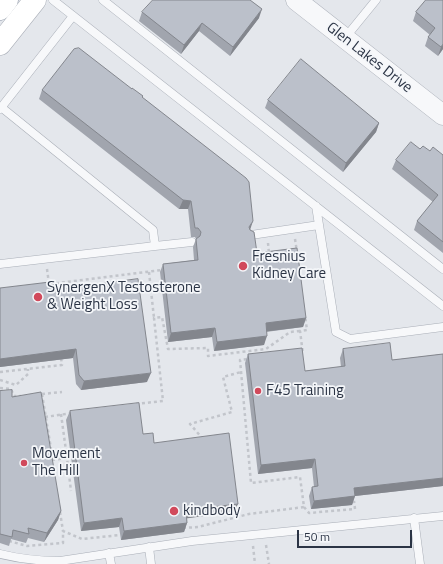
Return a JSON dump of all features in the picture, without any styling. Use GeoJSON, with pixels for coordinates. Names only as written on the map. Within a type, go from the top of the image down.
{"type":"FeatureCollection","features":[{"type":"Feature","properties":{"kind":"main road"},"geometry":{"type":"LineString","coordinates":[[0,9],[7,0]]}},
{"type":"Feature","properties":{"kind":"main road"},"geometry":{"type":"LineString","coordinates":[[0,44],[35,0]]}},
{"type":"Feature","properties":{"kind":"street","name":"Glen Lakes Drive"},"geometry":{"type":"LineString","coordinates":[[296,0],[443,115]]}},
{"type":"Feature","properties":{"kind":"lane"},"geometry":{"type":"LineString","coordinates":[[53,0],[63,3],[73,16],[443,306]]}},
{"type":"Feature","properties":{"kind":"lane"},"geometry":{"type":"LineString","coordinates":[[103,0],[443,269]]}},
{"type":"Feature","properties":{"kind":"lane"},"geometry":{"type":"LineString","coordinates":[[344,38],[374,1]]}},
{"type":"Feature","properties":{"kind":"lane"},"geometry":{"type":"LineString","coordinates":[[73,16],[0,108],[153,230],[155,246]]}},
{"type":"Feature","properties":{"kind":"lane"},"geometry":{"type":"LineString","coordinates":[[316,206],[336,332],[350,339],[443,327]]}},
{"type":"Feature","properties":{"kind":"lane"},"geometry":{"type":"LineString","coordinates":[[251,235],[319,225]]}},
{"type":"Feature","properties":{"kind":"lane"},"geometry":{"type":"LineString","coordinates":[[0,264],[192,242]]}},
{"type":"Feature","properties":{"kind":"lane"},"geometry":{"type":"LineString","coordinates":[[0,554],[23,559],[60,562],[89,560],[109,554],[149,547],[443,516]]}},
{"type":"Feature","properties":{"kind":"lane"},"geometry":{"type":"LineString","coordinates":[[414,518],[420,564]]}},
{"type":"Feature","properties":{"kind":"lane"},"geometry":{"type":"LineString","coordinates":[[149,547],[150,564]]}},
{"type":"Feature","properties":{"kind":"lane"},"geometry":{"type":"LineString","coordinates":[[109,554],[111,564]]}},
{"type":"Feature","properties":{"kind":"path"},"geometry":{"type":"LineString","coordinates":[[295,239],[297,256]]}},
{"type":"Feature","properties":{"kind":"path"},"geometry":{"type":"LineString","coordinates":[[42,285],[164,270]]}},
{"type":"Feature","properties":{"kind":"path"},"geometry":{"type":"LineString","coordinates":[[132,405],[163,401],[149,272]]}},
{"type":"Feature","properties":{"kind":"path"},"geometry":{"type":"LineString","coordinates":[[50,284],[53,291]]}},
{"type":"Feature","properties":{"kind":"path"},"geometry":{"type":"LineString","coordinates":[[154,318],[162,318],[168,349],[208,348],[208,356],[266,349],[290,332],[307,330],[305,315]]}},
{"type":"Feature","properties":{"kind":"path"},"geometry":{"type":"LineString","coordinates":[[295,354],[303,354],[300,331]]}},
{"type":"Feature","properties":{"kind":"path"},"geometry":{"type":"LineString","coordinates":[[240,353],[251,483],[300,477],[304,507],[309,513],[355,509],[354,501]]}},
{"type":"Feature","properties":{"kind":"path"},"geometry":{"type":"LineString","coordinates":[[0,372],[62,365],[61,357]]}},
{"type":"Feature","properties":{"kind":"path"},"geometry":{"type":"LineString","coordinates":[[240,360],[256,358]]}},
{"type":"Feature","properties":{"kind":"path"},"geometry":{"type":"LineString","coordinates":[[0,380],[16,385],[28,374],[28,368]]}},
{"type":"Feature","properties":{"kind":"path"},"geometry":{"type":"LineString","coordinates":[[203,440],[190,424],[232,412],[223,377],[241,372]]}},
{"type":"Feature","properties":{"kind":"path"},"geometry":{"type":"LineString","coordinates":[[0,388],[11,390],[14,396],[28,395]]}},
{"type":"Feature","properties":{"kind":"path"},"geometry":{"type":"LineString","coordinates":[[35,394],[62,392]]}},
{"type":"Feature","properties":{"kind":"path"},"geometry":{"type":"LineString","coordinates":[[42,394],[53,468]]}},
{"type":"Feature","properties":{"kind":"path"},"geometry":{"type":"LineString","coordinates":[[45,417],[77,412]]}},
{"type":"Feature","properties":{"kind":"path"},"geometry":{"type":"LineString","coordinates":[[61,414],[71,491]]}},
{"type":"Feature","properties":{"kind":"path"},"geometry":{"type":"LineString","coordinates":[[52,460],[67,458]]}},
{"type":"Feature","properties":{"kind":"path"},"geometry":{"type":"LineString","coordinates":[[9,541],[27,546],[63,543],[63,531],[59,507]]}},
{"type":"Feature","properties":{"kind":"path"},"geometry":{"type":"LineString","coordinates":[[184,528],[198,527],[249,514],[304,507]]}},
{"type":"Feature","properties":{"kind":"path"},"geometry":{"type":"LineString","coordinates":[[63,531],[82,539],[120,535]]}},
{"type":"Feature","properties":{"kind":"path"},"geometry":{"type":"LineString","coordinates":[[266,540],[269,564]]}},
{"type":"Feature","properties":{"kind":"path"},"geometry":{"type":"LineString","coordinates":[[253,542],[255,564]]}},
{"type":"Feature","properties":{"kind":"building"},"geometry":{"type":"Polygon","coordinates":[[[153,0],[250,0],[262,9],[233,47],[202,23],[184,45],[142,12],[153,0]]]}},
{"type":"Feature","properties":{"kind":"building"},"geometry":{"type":"Polygon","coordinates":[[[426,0],[443,0],[443,44],[441,47],[428,37],[435,28],[416,12],[426,0]]]}},
{"type":"Feature","properties":{"kind":"building"},"geometry":{"type":"Polygon","coordinates":[[[79,48],[143,96],[142,97],[246,178],[249,182],[253,221],[249,227],[250,230],[254,232],[257,253],[297,248],[306,318],[266,323],[267,336],[217,342],[215,328],[171,333],[163,264],[198,260],[196,239],[200,236],[201,232],[198,228],[195,228],[191,201],[183,200],[42,90],[74,49],[79,48]]]}},
{"type":"Feature","properties":{"kind":"building"},"geometry":{"type":"Polygon","coordinates":[[[301,59],[379,123],[346,163],[268,100],[301,59]]]}},
{"type":"Feature","properties":{"kind":"building"},"geometry":{"type":"Polygon","coordinates":[[[411,142],[420,149],[423,146],[430,151],[433,147],[443,155],[443,242],[417,221],[438,195],[396,160],[411,142]]]}},
{"type":"Feature","properties":{"kind":"building"},"geometry":{"type":"Polygon","coordinates":[[[138,279],[151,373],[84,381],[79,375],[76,349],[0,359],[0,288],[50,282],[61,289],[138,279]]]}},
{"type":"Feature","properties":{"kind":"building"},"geometry":{"type":"Polygon","coordinates":[[[390,343],[392,360],[443,354],[443,478],[354,488],[355,496],[314,501],[312,487],[318,486],[315,459],[261,465],[248,354],[302,348],[305,371],[345,366],[343,349],[390,343]]]}},
{"type":"Feature","properties":{"kind":"building","name":"Movement The Hill"},"geometry":{"type":"Polygon","coordinates":[[[12,390],[12,397],[41,392],[61,511],[47,533],[28,528],[29,534],[13,530],[12,537],[0,534],[0,391],[12,390]]]}},
{"type":"Feature","properties":{"kind":"building"},"geometry":{"type":"Polygon","coordinates":[[[139,403],[143,434],[153,433],[154,443],[229,433],[238,504],[186,510],[187,523],[124,531],[122,518],[84,523],[70,411],[139,403]]]}},
{"type":"Feature","properties":{"kind":"place","name":"Fresnius Kidney Care"},"geometry":{"type":"Point","coordinates":[243,266]}},
{"type":"Feature","properties":{"kind":"place","name":"SynergenX Testosterone & Weight Loss"},"geometry":{"type":"Point","coordinates":[38,297]}},
{"type":"Feature","properties":{"kind":"place","name":"F45 Training"},"geometry":{"type":"Point","coordinates":[258,391]}},
{"type":"Feature","properties":{"kind":"place","name":"Movement The Hill"},"geometry":{"type":"Point","coordinates":[24,463]}},
{"type":"Feature","properties":{"kind":"place","name":"kindbody"},"geometry":{"type":"Point","coordinates":[174,511]}}]}
